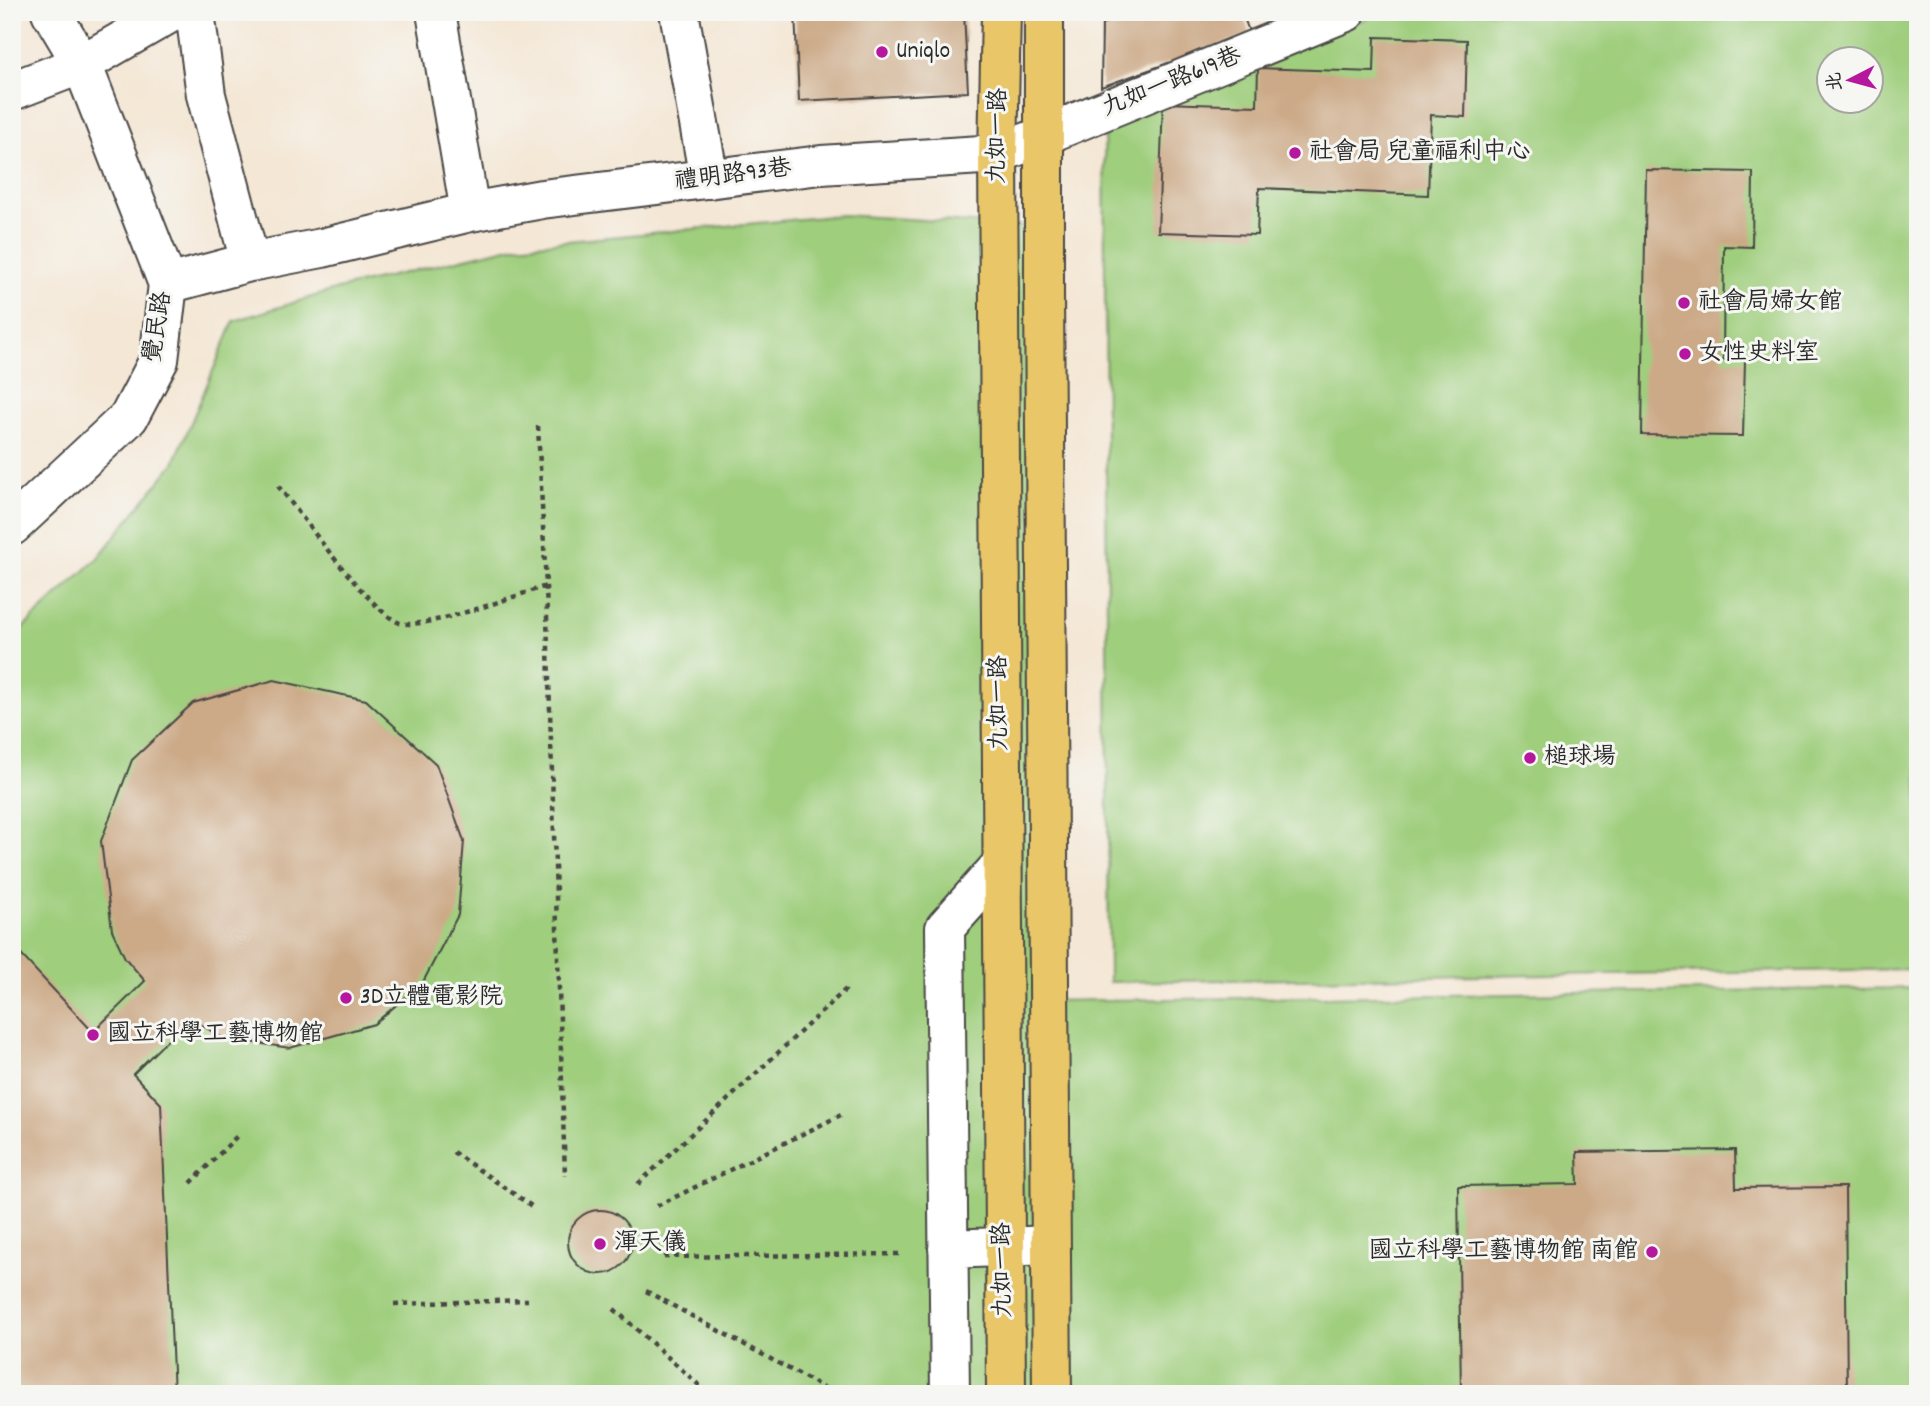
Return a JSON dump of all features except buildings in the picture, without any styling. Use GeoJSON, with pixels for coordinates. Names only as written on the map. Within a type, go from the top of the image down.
{"type":"FeatureCollection","features":[{"type":"Feature","properties":{"kind":"main road","name":"九如一路"},"geometry":{"type":"LineString","coordinates":[[1001,12],[998,154],[1006,1394]]}},
{"type":"Feature","properties":{"kind":"main road","name":"九如一路"},"geometry":{"type":"LineString","coordinates":[[1044,12],[1052,1394]]}},
{"type":"Feature","properties":{"kind":"street","name":"覺民路"},"geometry":{"type":"LineString","coordinates":[[12,526],[129,417],[159,360],[167,284],[82,64],[51,12]]}},
{"type":"Feature","properties":{"kind":"street"},"geometry":{"type":"LineString","coordinates":[[12,91],[82,64],[172,12]]}},
{"type":"Feature","properties":{"kind":"street"},"geometry":{"type":"LineString","coordinates":[[195,12],[206,95],[250,262]]}},
{"type":"Feature","properties":{"kind":"street"},"geometry":{"type":"LineString","coordinates":[[436,12],[470,212]]}},
{"type":"Feature","properties":{"kind":"street"},"geometry":{"type":"LineString","coordinates":[[679,12],[709,179]]}},
{"type":"Feature","properties":{"kind":"street","name":"九如一路619巷"},"geometry":{"type":"LineString","coordinates":[[998,154],[1346,12]]}},
{"type":"Feature","properties":{"kind":"street","name":"禮明路93巷"},"geometry":{"type":"LineString","coordinates":[[167,284],[250,262],[322,248],[470,212],[542,199],[821,165],[998,154]]}},
{"type":"Feature","properties":{"kind":"street"},"geometry":{"type":"LineString","coordinates":[[950,1394],[945,928],[1001,865]]}},
{"type":"Feature","properties":{"kind":"street"},"geometry":{"type":"LineString","coordinates":[[948,1249],[1050,1245]]}},
{"type":"Feature","properties":{"kind":"path"},"geometry":{"type":"LineString","coordinates":[[538,426],[546,586],[565,1176]]}},
{"type":"Feature","properties":{"kind":"path"},"geometry":{"type":"LineString","coordinates":[[278,486],[372,602],[400,622],[431,622],[546,586]]}},
{"type":"Feature","properties":{"kind":"path"},"geometry":{"type":"LineString","coordinates":[[638,1184],[846,989]]}},
{"type":"Feature","properties":{"kind":"path"},"geometry":{"type":"LineString","coordinates":[[657,1206],[845,1113]]}},
{"type":"Feature","properties":{"kind":"path"},"geometry":{"type":"LineString","coordinates":[[191,1183],[238,1135]]}},
{"type":"Feature","properties":{"kind":"path"},"geometry":{"type":"LineString","coordinates":[[453,1152],[533,1207]]}},
{"type":"Feature","properties":{"kind":"path"},"geometry":{"type":"LineString","coordinates":[[664,1257],[900,1254]]}},
{"type":"Feature","properties":{"kind":"path"},"geometry":{"type":"LineString","coordinates":[[646,1291],[835,1394]]}},
{"type":"Feature","properties":{"kind":"path"},"geometry":{"type":"LineString","coordinates":[[394,1304],[528,1300]]}},
{"type":"Feature","properties":{"kind":"path"},"geometry":{"type":"LineString","coordinates":[[614,1309],[709,1394]]}},
{"type":"Feature","properties":{"kind":"green space"},"geometry":{"type":"Polygon","coordinates":[[[1388,12],[1778,12],[1918,20],[1918,969],[1109,982],[1104,102],[1388,12]]]}},
{"type":"Feature","properties":{"kind":"green space","name":"國立科學工藝博物館"},"geometry":{"type":"Polygon","coordinates":[[[842,215],[1021,226],[1029,297],[1040,1001],[1918,988],[1918,1285],[1909,1394],[12,1394],[12,638],[97,559],[174,463],[234,321],[338,289],[515,246],[842,215]]]}},
{"type":"Feature","properties":{"kind":"place","name":"Uniqlo"},"geometry":{"type":"Point","coordinates":[882,52]}},
{"type":"Feature","properties":{"kind":"place","name":"社會局 兒童福利中心"},"geometry":{"type":"Point","coordinates":[1295,153]}},
{"type":"Feature","properties":{"kind":"place","name":"社會局婦女館"},"geometry":{"type":"Point","coordinates":[1684,303]}},
{"type":"Feature","properties":{"kind":"place","name":"女性史料室"},"geometry":{"type":"Point","coordinates":[1685,354]}},
{"type":"Feature","properties":{"kind":"place","name":"槌球場"},"geometry":{"type":"Point","coordinates":[1530,758]}},
{"type":"Feature","properties":{"kind":"place","name":"3D立體電影院"},"geometry":{"type":"Point","coordinates":[346,998]}},
{"type":"Feature","properties":{"kind":"place","name":"國立科學工藝博物館"},"geometry":{"type":"Point","coordinates":[93,1035]}},
{"type":"Feature","properties":{"kind":"place","name":"渾天儀"},"geometry":{"type":"Point","coordinates":[600,1244]}},
{"type":"Feature","properties":{"kind":"place","name":"國立科學工藝博物館 南館"},"geometry":{"type":"Point","coordinates":[1652,1252]}}]}
